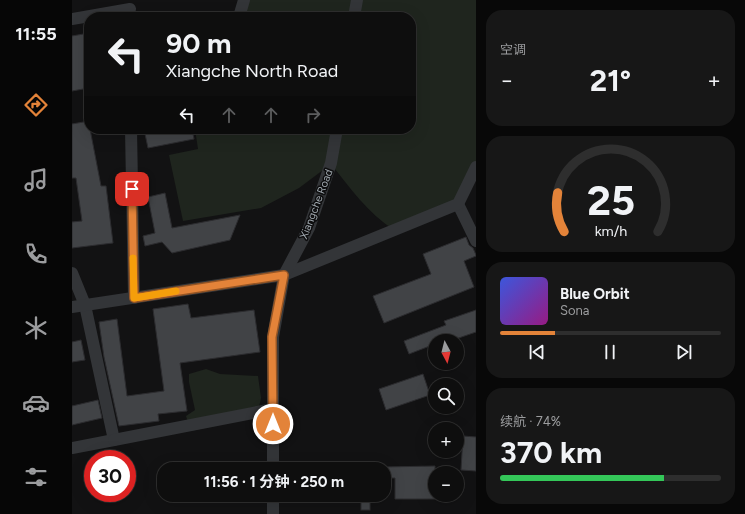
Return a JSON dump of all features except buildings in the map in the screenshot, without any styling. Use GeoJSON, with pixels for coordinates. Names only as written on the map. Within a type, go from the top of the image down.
{"type":"FeatureCollection","features":[{"type":"Feature","properties":{"kind":"street"},"geometry":{"type":"LineString","coordinates":[[240,12],[244,0]]}},
{"type":"Feature","properties":{"kind":"street"},"geometry":{"type":"LineString","coordinates":[[355,12],[357,0]]}},
{"type":"Feature","properties":{"kind":"street"},"geometry":{"type":"LineString","coordinates":[[113,12],[131,9]]}},
{"type":"Feature","properties":{"kind":"street"},"geometry":{"type":"LineString","coordinates":[[72,19],[84,17]]}},
{"type":"Feature","properties":{"kind":"street"},"geometry":{"type":"LineString","coordinates":[[131,134],[134,298]]}},
{"type":"Feature","properties":{"kind":"street","name":"Xiangche Road"},"geometry":{"type":"LineString","coordinates":[[273,462],[272,337],[284,275],[309,228],[331,163],[336,134]]}},
{"type":"Feature","properties":{"kind":"street"},"geometry":{"type":"LineString","coordinates":[[72,307],[284,275],[458,204],[476,167]]}},
{"type":"Feature","properties":{"kind":"street"},"geometry":{"type":"LineString","coordinates":[[458,204],[476,241]]}},
{"type":"Feature","properties":{"kind":"street"},"geometry":{"type":"LineString","coordinates":[[72,273],[85,305],[114,440]]}},
{"type":"Feature","properties":{"kind":"street"},"geometry":{"type":"LineString","coordinates":[[72,448],[273,409]]}},
{"type":"Feature","properties":{"kind":"street"},"geometry":{"type":"LineString","coordinates":[[273,502],[273,514]]}},
{"type":"Feature","properties":{"kind":"shaded area"},"geometry":{"type":"Polygon","coordinates":[[[249,0],[476,0],[476,167],[458,204],[394,230],[368,208],[352,191],[331,164],[299,188],[261,208],[183,221],[169,155],[198,149],[196,134],[416,134],[416,12],[245,12],[249,0]]]}},
{"type":"Feature","properties":{"kind":"shaded area"},"geometry":{"type":"Polygon","coordinates":[[[206,369],[220,374],[258,376],[261,398],[257,417],[191,431],[186,416],[195,410],[189,382],[189,374],[206,369]]]}},
{"type":"Feature","properties":{"kind":"slow traffic"},"geometry":{"type":"LineString","coordinates":[[133,258],[134,298],[176,291]]}},
{"type":"Feature","properties":{"kind":"route"},"geometry":{"type":"LineString","coordinates":[[132,189],[134,298],[284,275],[272,337],[273,424]]}}]}
